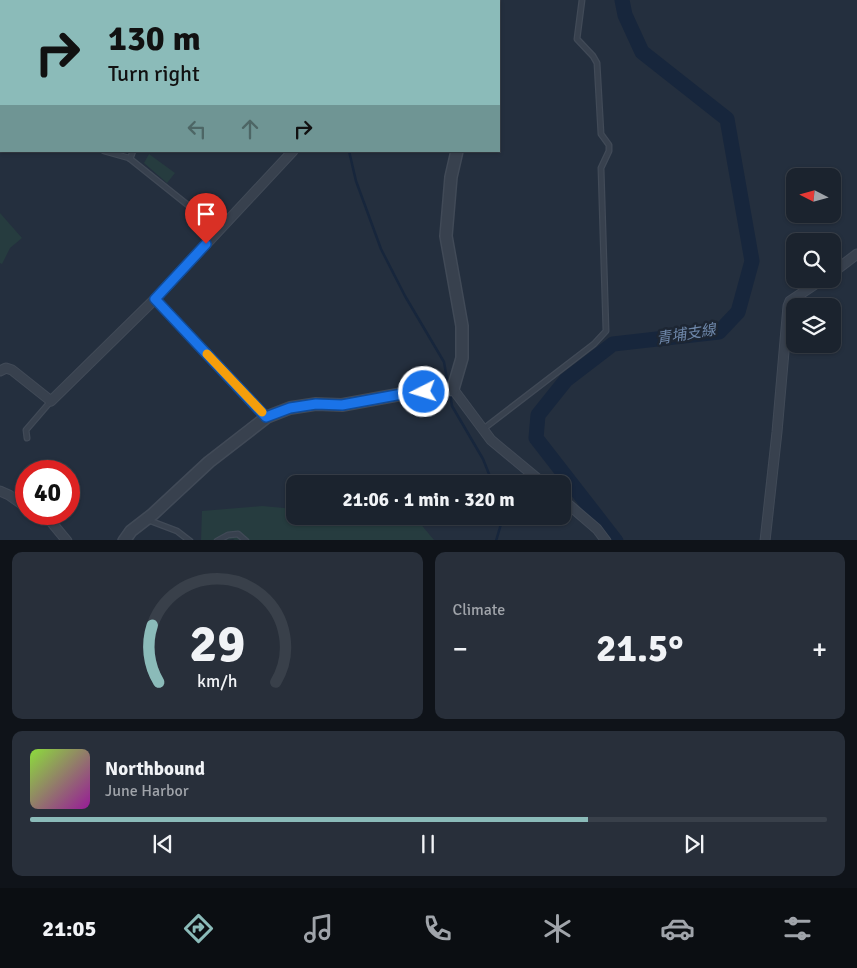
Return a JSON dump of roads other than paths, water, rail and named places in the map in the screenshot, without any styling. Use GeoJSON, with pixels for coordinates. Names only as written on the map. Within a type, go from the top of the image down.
{"type":"FeatureCollection","features":[{"type":"Feature","properties":{"kind":"street"},"geometry":{"type":"LineString","coordinates":[[0,371],[6,368],[12,370],[51,401],[155,299],[292,152]]}},
{"type":"Feature","properties":{"kind":"street"},"geometry":{"type":"LineString","coordinates":[[448,390],[462,358],[462,326],[446,236],[451,177],[457,152]]}},
{"type":"Feature","properties":{"kind":"street"},"geometry":{"type":"LineString","coordinates":[[841,266],[857,254]]}},
{"type":"Feature","properties":{"kind":"street"},"geometry":{"type":"LineString","coordinates":[[764,540],[777,432],[788,306],[790,301],[810,288]]}},
{"type":"Feature","properties":{"kind":"street"},"geometry":{"type":"LineString","coordinates":[[448,390],[491,440],[533,475]]}},
{"type":"Feature","properties":{"kind":"street"},"geometry":{"type":"LineString","coordinates":[[124,540],[131,531],[147,519],[209,462],[266,417],[290,408],[342,405],[402,394],[448,390]]}},
{"type":"Feature","properties":{"kind":"street"},"geometry":{"type":"LineString","coordinates":[[0,491],[15,499]]}},
{"type":"Feature","properties":{"kind":"street"},"geometry":{"type":"LineString","coordinates":[[571,506],[597,529],[606,540]]}},
{"type":"Feature","properties":{"kind":"street"},"geometry":{"type":"LineString","coordinates":[[54,525],[67,540]]}},
{"type":"Feature","properties":{"kind":"lane"},"geometry":{"type":"LineString","coordinates":[[482,430],[594,344],[606,331],[601,168],[609,151],[609,145],[601,134],[597,63],[577,38],[582,0]]}},
{"type":"Feature","properties":{"kind":"lane"},"geometry":{"type":"LineString","coordinates":[[107,152],[130,159],[219,230]]}},
{"type":"Feature","properties":{"kind":"lane"},"geometry":{"type":"LineString","coordinates":[[130,159],[134,152]]}},
{"type":"Feature","properties":{"kind":"lane"},"geometry":{"type":"LineString","coordinates":[[155,299],[266,417]]}},
{"type":"Feature","properties":{"kind":"lane"},"geometry":{"type":"LineString","coordinates":[[27,438],[26,430],[51,401]]}},
{"type":"Feature","properties":{"kind":"lane"},"geometry":{"type":"LineString","coordinates":[[147,519],[177,530],[190,540]]}},
{"type":"Feature","properties":{"kind":"lane"},"geometry":{"type":"LineString","coordinates":[[217,540],[228,535],[238,534],[246,540]]}},
{"type":"Feature","properties":{"kind":"waterway","name":"青埔支線"},"geometry":{"type":"LineString","coordinates":[[615,540],[536,438],[538,415],[566,380],[613,344],[719,332],[738,312],[752,261],[727,119],[642,52],[625,15],[622,0]]}},
{"type":"Feature","properties":{"kind":"waterway"},"geometry":{"type":"LineString","coordinates":[[349,152],[356,181],[381,249],[405,296],[444,362],[448,385]]}},
{"type":"Feature","properties":{"kind":"waterway"},"geometry":{"type":"LineString","coordinates":[[450,393],[452,406],[483,459],[489,475]]}},
{"type":"Feature","properties":{"kind":"waterway"},"geometry":{"type":"LineString","coordinates":[[496,540],[501,525]]}}]}
